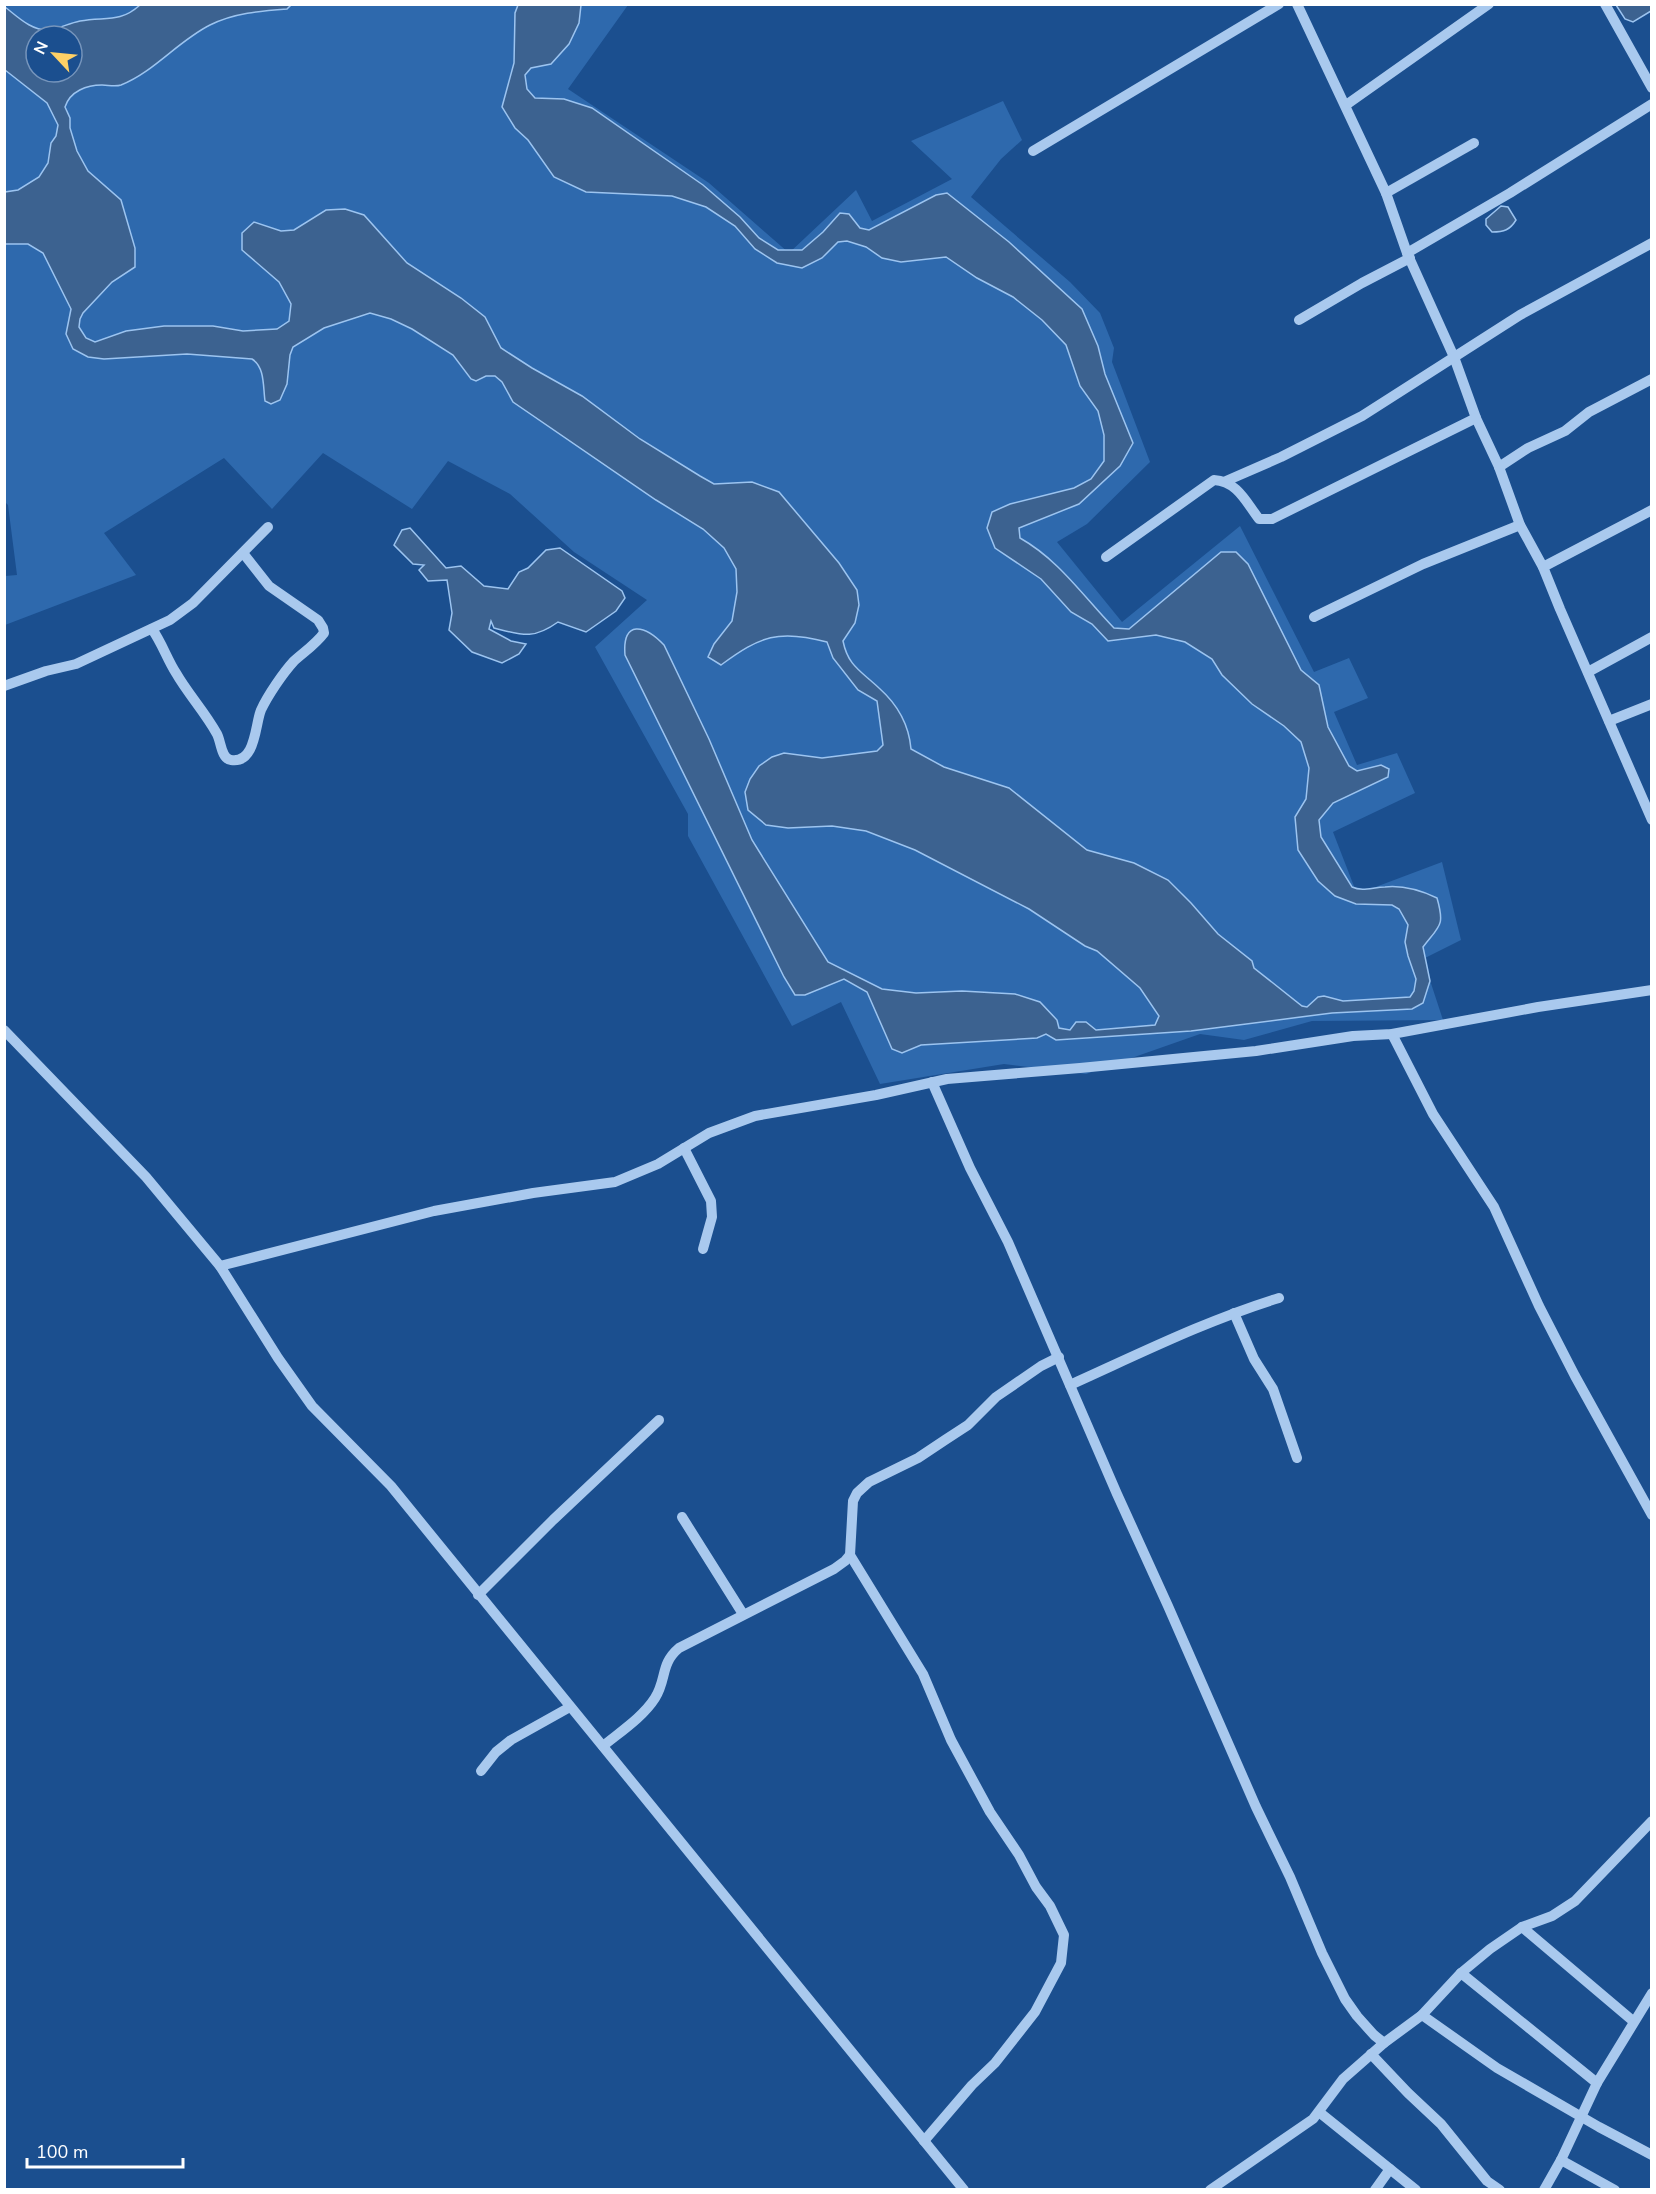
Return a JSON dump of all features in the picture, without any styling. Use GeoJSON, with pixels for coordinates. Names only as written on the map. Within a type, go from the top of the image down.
{"type":"FeatureCollection","features":[{"type":"Feature","properties":{"kind":"street"},"geometry":{"type":"LineString","coordinates":[[1034,152],[1279,4]]}},
{"type":"Feature","properties":{"kind":"street"},"geometry":{"type":"LineString","coordinates":[[1297,4],[1386,193],[1408,256],[1454,357],[1476,418],[1499,466],[1520,525],[1543,567],[1652,820]]}},
{"type":"Feature","properties":{"kind":"street"},"geometry":{"type":"LineString","coordinates":[[1346,105],[1489,4]]}},
{"type":"Feature","properties":{"kind":"street"},"geometry":{"type":"LineString","coordinates":[[1605,4],[1652,88]]}},
{"type":"Feature","properties":{"kind":"street"},"geometry":{"type":"LineString","coordinates":[[1299,320],[1408,256],[1652,104]]}},
{"type":"Feature","properties":{"kind":"street"},"geometry":{"type":"LineString","coordinates":[[1386,193],[1474,143]]}},
{"type":"Feature","properties":{"kind":"street"},"geometry":{"type":"LineString","coordinates":[[1106,557],[1214,480],[1226,481],[1281,457],[1362,416],[1520,315],[1652,243]]}},
{"type":"Feature","properties":{"kind":"street"},"geometry":{"type":"LineString","coordinates":[[1499,466],[1528,448],[1565,431],[1589,412],[1652,379]]}},
{"type":"Feature","properties":{"kind":"street"},"geometry":{"type":"LineString","coordinates":[[1226,481],[1234,487],[1258,519],[1272,519],[1476,418]]}},
{"type":"Feature","properties":{"kind":"street"},"geometry":{"type":"LineString","coordinates":[[1543,567],[1652,510]]}},
{"type":"Feature","properties":{"kind":"street"},"geometry":{"type":"LineString","coordinates":[[1314,617],[1423,564],[1520,525]]}},
{"type":"Feature","properties":{"kind":"street"},"geometry":{"type":"LineString","coordinates":[[4,686],[46,671],[76,664],[170,620],[193,603],[268,527]]}},
{"type":"Feature","properties":{"kind":"street"},"geometry":{"type":"LineString","coordinates":[[152,629],[161,642],[174,671],[202,709],[218,736],[223,754],[227,759],[233,761],[247,754],[257,732],[261,711],[271,691],[294,662],[324,633],[324,628],[318,620],[269,586],[243,553]]}},
{"type":"Feature","properties":{"kind":"street"},"geometry":{"type":"LineString","coordinates":[[1587,672],[1652,637]]}},
{"type":"Feature","properties":{"kind":"street"},"geometry":{"type":"LineString","coordinates":[[1609,721],[1652,704]]}},
{"type":"Feature","properties":{"kind":"street"},"geometry":{"type":"LineString","coordinates":[[220,1266],[434,1211],[533,1193],[615,1182],[658,1164],[709,1133],[755,1116],[876,1095],[947,1079],[1256,1051],[1353,1036],[1392,1034],[1538,1007],[1652,990]]}},
{"type":"Feature","properties":{"kind":"street"},"geometry":{"type":"LineString","coordinates":[[4,1030],[146,1177],[220,1266],[278,1358],[312,1406],[391,1486],[964,2190]]}},
{"type":"Feature","properties":{"kind":"street"},"geometry":{"type":"LineString","coordinates":[[1392,1034],[1433,1114],[1494,1207],[1539,1306],[1652,1515]]}},
{"type":"Feature","properties":{"kind":"street"},"geometry":{"type":"LineString","coordinates":[[932,1082],[970,1168],[1008,1242],[1117,1494],[1322,1953],[1357,2016],[1374,2036],[1384,2043]]}},
{"type":"Feature","properties":{"kind":"street"},"geometry":{"type":"LineString","coordinates":[[684,1148],[711,1201],[712,1216],[703,1249]]}},
{"type":"Feature","properties":{"kind":"street"},"geometry":{"type":"LineString","coordinates":[[1070,1385],[1182,1334],[1279,1298]]}},
{"type":"Feature","properties":{"kind":"street"},"geometry":{"type":"LineString","coordinates":[[1234,1313],[1254,1359],[1273,1389],[1297,1458]]}},
{"type":"Feature","properties":{"kind":"street"},"geometry":{"type":"LineString","coordinates":[[924,2141],[972,2085],[995,2063],[1035,2012],[1061,1963],[1064,1935],[1050,1906],[990,1812],[957,1751],[923,1674],[850,1555],[853,1501],[857,1493],[869,1482],[918,1458],[968,1425],[996,1397],[1041,1366],[1059,1357]]}},
{"type":"Feature","properties":{"kind":"street"},"geometry":{"type":"LineString","coordinates":[[478,1595],[660,1420]]}},
{"type":"Feature","properties":{"kind":"street"},"geometry":{"type":"LineString","coordinates":[[682,1516],[743,1614]]}},
{"type":"Feature","properties":{"kind":"street"},"geometry":{"type":"LineString","coordinates":[[603,1746],[639,1716],[654,1700],[663,1682],[663,1670],[671,1654],[743,1614],[834,1569],[850,1555]]}},
{"type":"Feature","properties":{"kind":"street"},"geometry":{"type":"LineString","coordinates":[[481,1771],[496,1752],[511,1740],[570,1707]]}},
{"type":"Feature","properties":{"kind":"street"},"geometry":{"type":"LineString","coordinates":[[1210,2190],[1313,2119],[1343,2079],[1384,2043],[1422,2015],[1461,1973],[1522,1927],[1552,1916],[1575,1901],[1650,1825]]}},
{"type":"Feature","properties":{"kind":"street"},"geometry":{"type":"LineString","coordinates":[[1522,1927],[1633,2021]]}},
{"type":"Feature","properties":{"kind":"street"},"geometry":{"type":"LineString","coordinates":[[1461,1973],[1597,2083]]}},
{"type":"Feature","properties":{"kind":"street"},"geometry":{"type":"LineString","coordinates":[[1544,2190],[1561,2160],[1597,2083],[1652,1993]]}},
{"type":"Feature","properties":{"kind":"street"},"geometry":{"type":"LineString","coordinates":[[1422,2015],[1497,2068],[1652,2155]]}},
{"type":"Feature","properties":{"kind":"street"},"geometry":{"type":"LineString","coordinates":[[1371,2054],[1441,2124],[1487,2181],[1500,2190]]}},
{"type":"Feature","properties":{"kind":"street"},"geometry":{"type":"LineString","coordinates":[[1319,2112],[1416,2190]]}},
{"type":"Feature","properties":{"kind":"street"},"geometry":{"type":"LineString","coordinates":[[1561,2160],[1615,2190]]}},
{"type":"Feature","properties":{"kind":"street"},"geometry":{"type":"LineString","coordinates":[[1375,2190],[1390,2169]]}},
{"type":"Feature","properties":{"kind":"shaded area"},"geometry":{"type":"Polygon","coordinates":[[[5,5],[628,5],[568,89],[709,183],[789,253],[856,190],[872,221],[952,179],[911,141],[1003,101],[1022,140],[1001,159],[971,197],[1070,282],[1100,313],[1114,348],[1112,362],[1150,462],[1087,524],[1057,542],[1122,622],[1240,526],[1314,672],[1349,658],[1368,698],[1334,712],[1357,765],[1397,753],[1415,793],[1333,832],[1357,894],[1442,862],[1461,940],[1423,959],[1443,1020],[1312,1021],[1244,1040],[1200,1034],[1086,1074],[1004,1064],[880,1084],[841,1002],[792,1026],[688,836],[688,814],[595,647],[647,600],[574,552],[510,494],[448,461],[412,509],[323,453],[272,509],[224,458],[104,533],[136,575],[5,625],[5,576],[17,575],[8,505],[4,501],[5,5]]]}},
{"type":"Feature","properties":{"kind":"shaded area"},"geometry":{"type":"Polygon","coordinates":[[[140,5],[291,5],[287,9],[247,13],[219,21],[187,39],[155,65],[133,79],[119,86],[96,85],[85,88],[75,93],[67,101],[65,107],[70,118],[70,128],[77,151],[88,171],[121,200],[135,248],[135,267],[112,282],[83,313],[79,327],[86,338],[95,342],[126,331],[164,326],[213,326],[243,331],[277,329],[289,321],[291,304],[279,282],[242,250],[242,233],[254,222],[281,231],[294,230],[326,210],[345,209],[364,215],[407,263],[461,298],[485,317],[501,348],[582,396],[640,439],[714,484],[752,482],[779,492],[839,563],[857,590],[859,605],[855,623],[843,641],[845,649],[856,667],[897,708],[905,723],[911,749],[944,767],[1009,788],[1087,850],[1134,863],[1168,880],[1218,934],[1252,961],[1254,968],[1302,1006],[1307,1007],[1318,997],[1324,996],[1343,1001],[1410,997],[1414,991],[1416,979],[1405,942],[1408,925],[1399,909],[1392,905],[1356,904],[1335,896],[1318,881],[1298,850],[1295,817],[1306,799],[1309,768],[1301,742],[1284,726],[1252,704],[1222,675],[1212,659],[1185,642],[1156,635],[1108,641],[1092,624],[1071,612],[1041,579],[995,548],[987,528],[992,512],[1010,504],[1074,488],[1091,479],[1104,461],[1104,435],[1098,411],[1080,386],[1066,345],[1042,320],[1013,297],[977,278],[946,257],[901,262],[882,258],[866,247],[847,241],[838,242],[822,258],[802,268],[777,263],[755,249],[735,226],[706,207],[672,196],[586,192],[554,177],[528,140],[515,128],[502,107],[514,63],[515,13],[518,5],[581,5],[579,23],[569,44],[551,64],[531,68],[525,75],[527,89],[535,98],[564,99],[592,108],[703,185],[740,217],[759,238],[778,250],[802,250],[840,213],[849,214],[860,228],[869,230],[936,195],[947,193],[1009,242],[1082,309],[1133,443],[1120,466],[1079,504],[1019,528],[1020,538],[1059,568],[1114,628],[1129,629],[1221,552],[1236,552],[1248,564],[1301,670],[1319,685],[1328,727],[1349,766],[1357,771],[1381,765],[1389,769],[1388,777],[1333,803],[1319,820],[1321,837],[1352,887],[1364,889],[1405,887],[1437,898],[1441,920],[1423,947],[1430,981],[1423,1003],[1412,1009],[1332,1013],[1191,1031],[1056,1040],[1046,1034],[1037,1038],[921,1045],[902,1053],[892,1049],[867,992],[844,979],[805,995],[795,995],[625,655],[627,635],[631,631],[643,630],[664,645],[709,739],[752,840],[828,962],[882,989],[916,993],[962,991],[1015,994],[1040,1002],[1057,1020],[1059,1028],[1070,1030],[1076,1022],[1086,1022],[1096,1030],[1155,1025],[1159,1016],[1140,988],[1097,951],[1085,946],[1029,909],[915,850],[866,831],[832,826],[788,828],[766,825],[748,810],[745,792],[750,779],[759,766],[772,757],[784,753],[822,758],[877,751],[883,745],[877,701],[858,690],[833,658],[827,642],[783,636],[747,647],[721,665],[708,657],[714,644],[732,621],[737,592],[736,569],[724,548],[703,529],[656,500],[513,402],[502,382],[495,376],[486,376],[476,381],[471,379],[453,355],[412,329],[391,319],[370,313],[324,328],[293,347],[287,384],[280,400],[271,404],[265,401],[261,372],[252,359],[187,354],[104,359],[88,357],[73,349],[66,334],[71,309],[43,253],[28,244],[5,244],[5,192],[18,190],[39,177],[48,163],[51,143],[56,136],[58,125],[47,103],[5,70],[5,7],[27,24],[24,24],[24,84],[84,84],[84,24],[70,24],[125,15],[140,5]]]}},
{"type":"Feature","properties":{"kind":"shaded area"},"geometry":{"type":"Polygon","coordinates":[[[1616,5],[1651,5],[1651,11],[1633,22],[1625,19],[1616,5]]]}},
{"type":"Feature","properties":{"kind":"shaded area"},"geometry":{"type":"Polygon","coordinates":[[[1501,206],[1508,207],[1516,220],[1506,230],[1492,232],[1486,225],[1486,219],[1501,206]]]}},
{"type":"Feature","properties":{"kind":"shaded area"},"geometry":{"type":"Polygon","coordinates":[[[410,528],[446,568],[461,566],[484,586],[508,589],[519,572],[528,568],[546,550],[560,548],[622,591],[625,598],[616,611],[586,632],[558,622],[541,632],[520,634],[494,628],[491,621],[489,629],[511,641],[526,644],[519,654],[502,663],[472,652],[449,630],[452,613],[447,580],[428,581],[419,570],[424,565],[413,564],[394,545],[402,530],[410,528]]]}}]}
